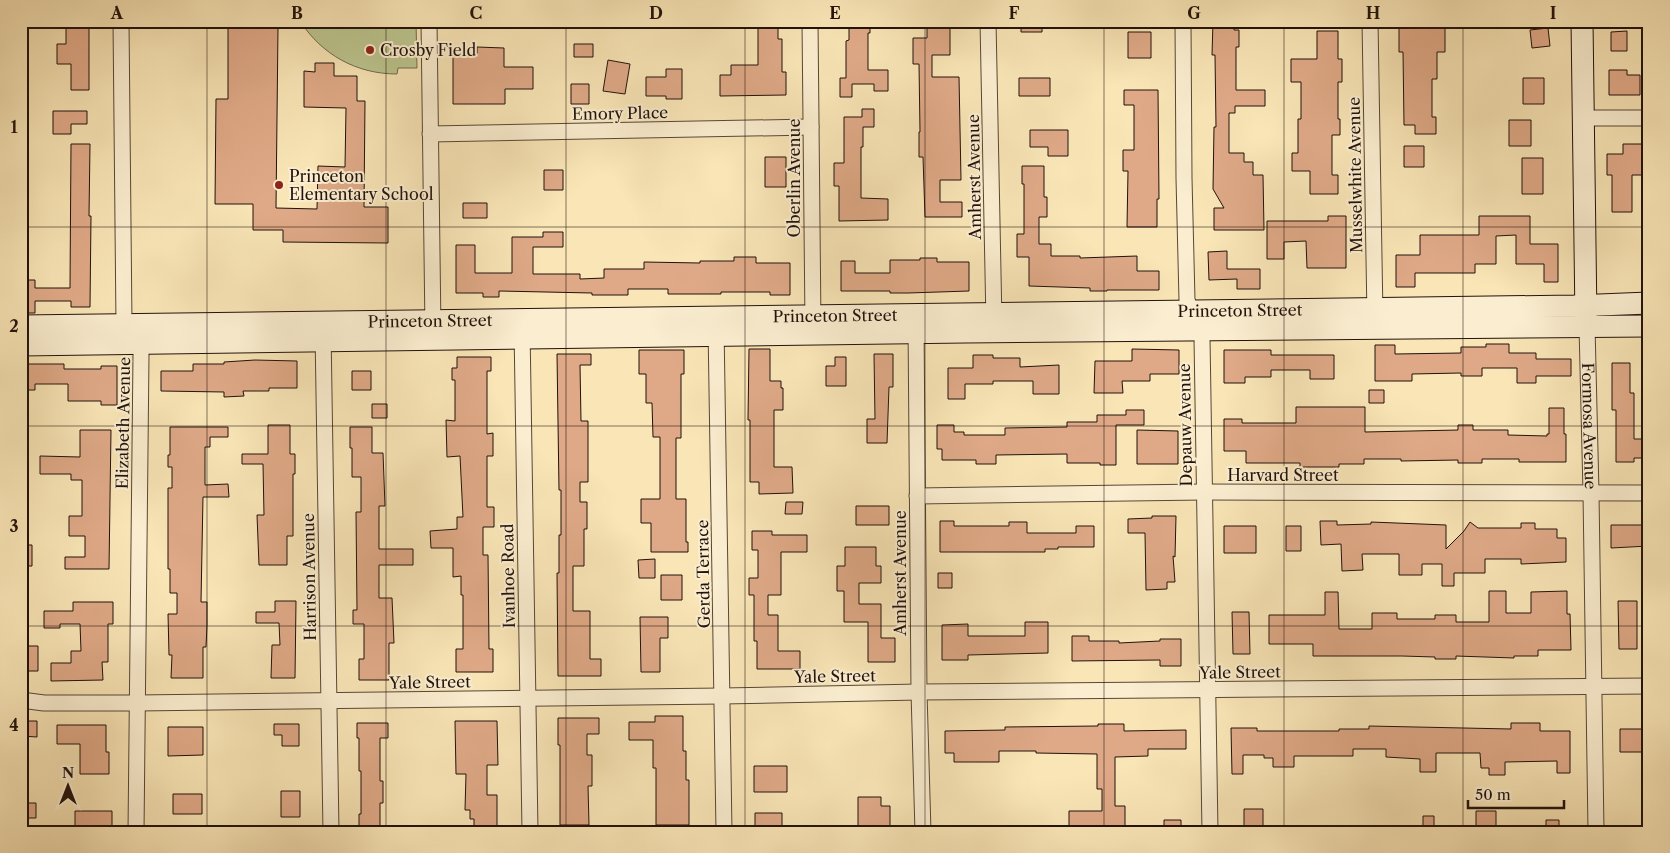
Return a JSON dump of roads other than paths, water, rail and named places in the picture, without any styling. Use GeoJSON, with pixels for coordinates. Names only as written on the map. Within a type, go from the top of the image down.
{"type":"FeatureCollection","features":[{"type":"Feature","properties":{"kind":"main road","name":"Formosa Avenue"},"geometry":{"type":"LineString","coordinates":[[1582,21],[1586,316]]}},
{"type":"Feature","properties":{"kind":"main road","name":"Princeton Street"},"geometry":{"type":"LineString","coordinates":[[1586,316],[1649,302]]}},
{"type":"Feature","properties":{"kind":"main road","name":"Princeton Street"},"geometry":{"type":"LineString","coordinates":[[21,345],[140,344],[323,332],[994,322],[1586,316],[1649,326]]}},
{"type":"Feature","properties":{"kind":"main road","name":"Princeton Street"},"geometry":{"type":"LineString","coordinates":[[21,326],[124,324],[323,332]]}},
{"type":"Feature","properties":{"kind":"street"},"geometry":{"type":"LineString","coordinates":[[122,21],[124,324]]}},
{"type":"Feature","properties":{"kind":"street"},"geometry":{"type":"LineString","coordinates":[[429,21],[433,330]]}},
{"type":"Feature","properties":{"kind":"street","name":"Oberlin Avenue"},"geometry":{"type":"LineString","coordinates":[[810,21],[813,325]]}},
{"type":"Feature","properties":{"kind":"street","name":"Amherst Avenue"},"geometry":{"type":"LineString","coordinates":[[988,21],[994,322]]}},
{"type":"Feature","properties":{"kind":"street","name":"Depauw Avenue"},"geometry":{"type":"LineString","coordinates":[[1183,21],[1187,300],[1202,338],[1210,832]]}},
{"type":"Feature","properties":{"kind":"street","name":"Musselwhite Avenue"},"geometry":{"type":"LineString","coordinates":[[1370,21],[1375,318]]}},
{"type":"Feature","properties":{"kind":"street"},"geometry":{"type":"LineString","coordinates":[[1584,118],[1649,118]]}},
{"type":"Feature","properties":{"kind":"street","name":"Emory Place"},"geometry":{"type":"LineString","coordinates":[[430,134],[811,127]]}},
{"type":"Feature","properties":{"kind":"street","name":"Formosa Avenue"},"geometry":{"type":"LineString","coordinates":[[1586,316],[1592,493],[1596,832]]}},
{"type":"Feature","properties":{"kind":"street","name":"Amherst Avenue"},"geometry":{"type":"LineString","coordinates":[[916,323],[919,692],[923,832]]}},
{"type":"Feature","properties":{"kind":"street","name":"Elizabeth Avenue"},"geometry":{"type":"LineString","coordinates":[[124,324],[140,344],[136,832]]}},
{"type":"Feature","properties":{"kind":"street","name":"Gerda Terrace"},"geometry":{"type":"LineString","coordinates":[[716,326],[724,832]]}},
{"type":"Feature","properties":{"kind":"street","name":"Ivanhoe Road"},"geometry":{"type":"LineString","coordinates":[[522,329],[530,832]]}},
{"type":"Feature","properties":{"kind":"street","name":"Harrison Avenue"},"geometry":{"type":"LineString","coordinates":[[323,332],[331,832]]}},
{"type":"Feature","properties":{"kind":"street","name":"Harvard Street"},"geometry":{"type":"LineString","coordinates":[[917,496],[1204,492],[1649,493]]}},
{"type":"Feature","properties":{"kind":"street","name":"Yale Street"},"geometry":{"type":"LineString","coordinates":[[21,700],[44,703],[137,703],[919,692],[1649,686]]}},
{"type":"Feature","properties":{"kind":"place","name":"Crosby Field"},"geometry":{"type":"Point","coordinates":[370,50]}},
{"type":"Feature","properties":{"kind":"place","name":"Princeton Elementary School"},"geometry":{"type":"Point","coordinates":[279,185]}}]}
